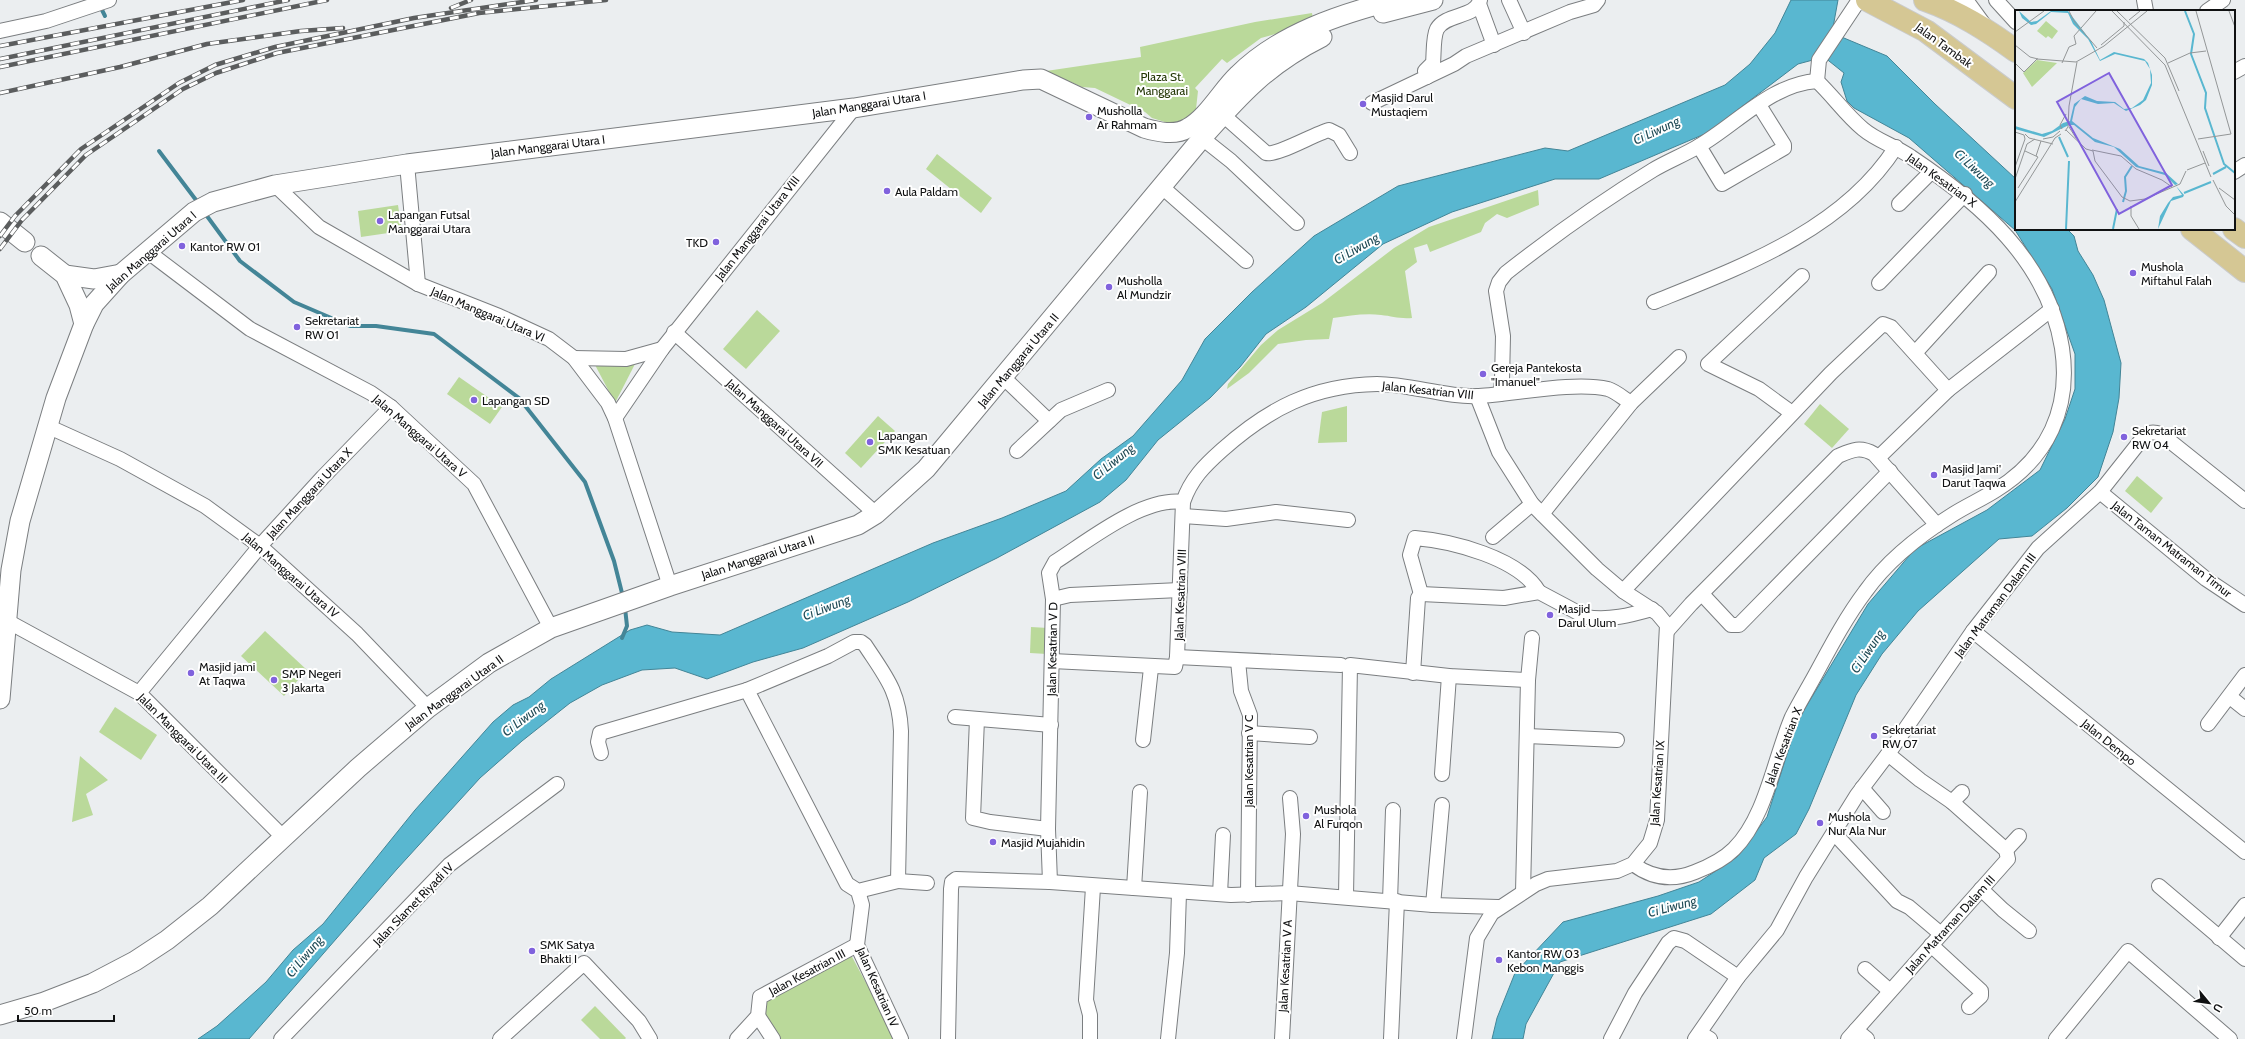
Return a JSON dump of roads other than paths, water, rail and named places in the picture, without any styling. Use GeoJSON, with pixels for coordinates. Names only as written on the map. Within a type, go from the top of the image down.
{"type":"FeatureCollection","features":[{"type":"Feature","properties":{"kind":"main road","name":"Jalan Tambak"},"geometry":{"type":"LineString","coordinates":[[1867,0],[1926,31],[2015,97]]}},
{"type":"Feature","properties":{"kind":"main road"},"geometry":{"type":"LineString","coordinates":[[1925,0],[1961,15],[1982,26],[2015,50]]}},
{"type":"Feature","properties":{"kind":"main road"},"geometry":{"type":"LineString","coordinates":[[2193,230],[2245,271]]}},
{"type":"Feature","properties":{"kind":"main road"},"geometry":{"type":"LineString","coordinates":[[2235,230],[2245,237]]}},
{"type":"Feature","properties":{"kind":"street"},"geometry":{"type":"LineString","coordinates":[[0,31],[46,21],[109,0]]}},
{"type":"Feature","properties":{"kind":"street","name":"Jalan Manggarai Utara I"},"geometry":{"type":"LineString","coordinates":[[0,699],[11,570],[20,521],[47,426],[69,361],[84,324],[94,304],[121,274],[194,212],[212,202],[275,186],[407,164],[854,108],[995,84],[1041,79],[1144,128],[1158,132],[1178,132],[1194,124],[1239,74],[1267,51],[1289,38],[1359,9],[1395,0]]}},
{"type":"Feature","properties":{"kind":"street","name":"Jalan Manggarai Utara II"},"geometry":{"type":"LineString","coordinates":[[9,1012],[44,1002],[93,983],[154,948],[210,906],[358,768],[428,708],[489,663],[551,628],[670,586],[858,525],[876,514],[926,469],[1004,378],[1202,138],[1247,88],[1293,52],[1340,28],[1433,0]]}},
{"type":"Feature","properties":{"kind":"street"},"geometry":{"type":"LineString","coordinates":[[1510,0],[1524,33]]}},
{"type":"Feature","properties":{"kind":"street"},"geometry":{"type":"LineString","coordinates":[[1372,103],[1427,77],[1466,56],[1524,33],[1570,12],[1594,5],[1598,0]]}},
{"type":"Feature","properties":{"kind":"street"},"geometry":{"type":"LineString","coordinates":[[1500,394],[1502,380],[1503,336],[1496,291],[1499,282],[1506,273],[1631,184],[1699,146],[1759,105],[1789,87],[1804,81],[1817,80],[1819,60],[1859,0]]}},
{"type":"Feature","properties":{"kind":"street"},"geometry":{"type":"LineString","coordinates":[[1963,0],[1982,26]]}},
{"type":"Feature","properties":{"kind":"street"},"geometry":{"type":"LineString","coordinates":[[1996,0],[2015,21]]}},
{"type":"Feature","properties":{"kind":"street"},"geometry":{"type":"LineString","coordinates":[[2144,0],[2146,10]]}},
{"type":"Feature","properties":{"kind":"street"},"geometry":{"type":"LineString","coordinates":[[2208,10],[2222,0]]}},
{"type":"Feature","properties":{"kind":"street"},"geometry":{"type":"LineString","coordinates":[[1479,2],[1494,45]]}},
{"type":"Feature","properties":{"kind":"street"},"geometry":{"type":"LineString","coordinates":[[1427,77],[1425,71],[1433,63],[1438,27],[1443,22],[1475,9],[1479,2]]}},
{"type":"Feature","properties":{"kind":"street"},"geometry":{"type":"LineString","coordinates":[[2235,71],[2245,66]]}},
{"type":"Feature","properties":{"kind":"street","name":"Jalan Kesatrian X"},"geometry":{"type":"LineString","coordinates":[[1633,864],[1648,874],[1672,878],[1704,868],[1732,851],[1745,836],[1755,817],[1793,716],[1851,611],[1883,570],[1937,525],[1997,490],[2022,472],[2048,440],[2056,421],[2062,396],[2064,370],[2061,345],[2052,309],[2027,262],[2012,240],[1965,194],[1896,147],[1880,141],[1863,130],[1817,80]]}},
{"type":"Feature","properties":{"kind":"street"},"geometry":{"type":"LineString","coordinates":[[1699,146],[1722,184],[1784,148],[1784,145],[1759,105]]}},
{"type":"Feature","properties":{"kind":"street","name":"Jalan Manggarai Utara VIII"},"geometry":{"type":"LineString","coordinates":[[615,418],[674,332],[854,108]]}},
{"type":"Feature","properties":{"kind":"street"},"geometry":{"type":"LineString","coordinates":[[1223,115],[1266,153],[1274,154],[1301,140],[1329,130],[1339,135],[1350,152]]}},
{"type":"Feature","properties":{"kind":"street"},"geometry":{"type":"LineString","coordinates":[[1202,138],[1230,161],[1297,223]]}},
{"type":"Feature","properties":{"kind":"street"},"geometry":{"type":"LineString","coordinates":[[1654,302],[1734,270],[1818,223],[1855,195],[1888,159],[1896,147]]}},
{"type":"Feature","properties":{"kind":"street"},"geometry":{"type":"LineString","coordinates":[[407,164],[418,284]]}},
{"type":"Feature","properties":{"kind":"street"},"geometry":{"type":"LineString","coordinates":[[2235,171],[2245,165]]}},
{"type":"Feature","properties":{"kind":"street"},"geometry":{"type":"LineString","coordinates":[[1899,204],[1928,175]]}},
{"type":"Feature","properties":{"kind":"street","name":"Jalan Manggarai Utara VI"},"geometry":{"type":"LineString","coordinates":[[275,186],[319,227],[418,284],[506,319],[549,339],[574,358],[608,403],[615,418],[670,586]]}},
{"type":"Feature","properties":{"kind":"street"},"geometry":{"type":"LineString","coordinates":[[1162,187],[1246,261]]}},
{"type":"Feature","properties":{"kind":"street"},"geometry":{"type":"LineString","coordinates":[[1879,283],[1965,194]]}},
{"type":"Feature","properties":{"kind":"street"},"geometry":{"type":"LineString","coordinates":[[0,222],[25,242]]}},
{"type":"Feature","properties":{"kind":"street","name":"Jalan Manggarai Utara V"},"geometry":{"type":"LineString","coordinates":[[147,251],[250,329],[371,393],[391,408],[474,484],[551,628]]}},
{"type":"Feature","properties":{"kind":"street"},"geometry":{"type":"LineString","coordinates":[[41,256],[64,275],[80,305],[84,324]]}},
{"type":"Feature","properties":{"kind":"street"},"geometry":{"type":"LineString","coordinates":[[1915,353],[1989,272]]}},
{"type":"Feature","properties":{"kind":"street"},"geometry":{"type":"LineString","coordinates":[[64,275],[94,279],[121,274]]}},
{"type":"Feature","properties":{"kind":"street"},"geometry":{"type":"LineString","coordinates":[[1792,413],[1759,389],[1708,364],[1802,276]]}},
{"type":"Feature","properties":{"kind":"street"},"geometry":{"type":"LineString","coordinates":[[1878,458],[1948,390],[2052,309]]}},
{"type":"Feature","properties":{"kind":"street"},"geometry":{"type":"LineString","coordinates":[[1623,590],[1792,413],[1874,330],[1883,324],[1891,327],[1948,390]]}},
{"type":"Feature","properties":{"kind":"street","name":"Jalan Manggarai Utara VII"},"geometry":{"type":"LineString","coordinates":[[674,332],[876,514]]}},
{"type":"Feature","properties":{"kind":"street"},"geometry":{"type":"LineString","coordinates":[[574,358],[626,359],[662,349]]}},
{"type":"Feature","properties":{"kind":"street"},"geometry":{"type":"LineString","coordinates":[[1542,514],[1631,403],[1679,357]]}},
{"type":"Feature","properties":{"kind":"street"},"geometry":{"type":"LineString","coordinates":[[1004,378],[1049,422]]}},
{"type":"Feature","properties":{"kind":"street","name":"Jalan Kesatrian VIII"},"geometry":{"type":"LineString","coordinates":[[1052,661],[1151,668],[1175,667],[1177,657],[1183,502],[1188,486],[1200,470],[1260,419],[1308,395],[1345,386],[1378,384],[1477,396],[1573,387],[1595,388],[1616,393],[1631,403]]}},
{"type":"Feature","properties":{"kind":"street"},"geometry":{"type":"LineString","coordinates":[[1017,451],[1066,407],[1108,390]]}},
{"type":"Feature","properties":{"kind":"street"},"geometry":{"type":"LineString","coordinates":[[1477,396],[1499,452],[1532,504],[1597,569],[1623,590],[1652,609],[1665,622],[1667,631]]}},
{"type":"Feature","properties":{"kind":"street","name":"Jalan Manggarai Utara X"},"geometry":{"type":"LineString","coordinates":[[139,693],[260,546],[323,476],[391,408]]}},
{"type":"Feature","properties":{"kind":"street","name":"Jalan Manggarai Utara IV"},"geometry":{"type":"LineString","coordinates":[[47,426],[120,459],[205,506],[260,546],[357,634],[428,708]]}},
{"type":"Feature","properties":{"kind":"street","name":"Jalan Matraman Dalam III"},"geometry":{"type":"LineString","coordinates":[[1702,1037],[1738,977],[1777,930],[1803,882],[1862,788],[1888,754],[1973,631],[2038,548],[2100,492],[2148,432],[2155,431],[2161,434],[2245,501]]}},
{"type":"Feature","properties":{"kind":"street"},"geometry":{"type":"LineString","coordinates":[[1667,631],[1838,456],[1854,449],[1864,449],[1878,458],[1937,525]]}},
{"type":"Feature","properties":{"kind":"street"},"geometry":{"type":"LineString","coordinates":[[1702,594],[1731,624],[1739,625],[1890,471]]}},
{"type":"Feature","properties":{"kind":"street","name":"Jalan Taman Matraman Timur"},"geometry":{"type":"LineString","coordinates":[[2100,492],[2206,579],[2245,605]]}},
{"type":"Feature","properties":{"kind":"street","name":"Jalan Kesatrian V D"},"geometry":{"type":"LineString","coordinates":[[1050,882],[1048,829],[1053,599],[1049,573],[1055,562],[1142,508],[1164,501],[1183,502]]}},
{"type":"Feature","properties":{"kind":"street"},"geometry":{"type":"LineString","coordinates":[[1493,537],[1512,519],[1532,504]]}},
{"type":"Feature","properties":{"kind":"street"},"geometry":{"type":"LineString","coordinates":[[1183,516],[1226,519],[1276,512],[1348,520]]}},
{"type":"Feature","properties":{"kind":"street"},"geometry":{"type":"LineString","coordinates":[[1413,673],[1418,598],[1421,594],[1410,555],[1415,538],[1443,541],[1487,554],[1519,571],[1535,584],[1540,592],[1582,615],[1593,618],[1607,618],[1652,609]]}},
{"type":"Feature","properties":{"kind":"street"},"geometry":{"type":"LineString","coordinates":[[1053,599],[1070,595],[1180,590]]}},
{"type":"Feature","properties":{"kind":"street"},"geometry":{"type":"LineString","coordinates":[[1421,594],[1504,598],[1540,592]]}},
{"type":"Feature","properties":{"kind":"street","name":"Jalan Manggarai Utara III"},"geometry":{"type":"LineString","coordinates":[[7,621],[139,693],[283,837]]}},
{"type":"Feature","properties":{"kind":"street","name":"Jalan Kesatrian IX"},"geometry":{"type":"LineString","coordinates":[[1464,1039],[1477,938],[1486,920],[1498,907],[1548,879],[1617,871],[1633,864],[1650,843],[1657,820],[1663,667],[1667,631]]}},
{"type":"Feature","properties":{"kind":"street","name":"Jalan Dempo"},"geometry":{"type":"LineString","coordinates":[[1973,631],[2245,852]]}},
{"type":"Feature","properties":{"kind":"street"},"geometry":{"type":"LineString","coordinates":[[1523,892],[1528,680],[1532,638]]}},
{"type":"Feature","properties":{"kind":"street"},"geometry":{"type":"LineString","coordinates":[[601,753],[598,742],[600,734],[747,690],[828,656],[854,642],[861,642],[865,645],[895,691],[901,715],[898,881]]}},
{"type":"Feature","properties":{"kind":"street","name":"Jalan Kesatrian VIII"},"geometry":{"type":"LineString","coordinates":[[1177,657],[1238,661]]}},
{"type":"Feature","properties":{"kind":"street"},"geometry":{"type":"LineString","coordinates":[[1238,661],[1341,665]]}},
{"type":"Feature","properties":{"kind":"street","name":"Jalan Kesatrian V C"},"geometry":{"type":"LineString","coordinates":[[1238,661],[1241,691],[1250,715],[1248,895]]}},
{"type":"Feature","properties":{"kind":"street"},"geometry":{"type":"LineString","coordinates":[[1346,896],[1350,665],[1413,673],[1528,680]]}},
{"type":"Feature","properties":{"kind":"street"},"geometry":{"type":"LineString","coordinates":[[1143,740],[1151,668]]}},
{"type":"Feature","properties":{"kind":"street"},"geometry":{"type":"LineString","coordinates":[[2208,724],[2230,697],[2245,675]]}},
{"type":"Feature","properties":{"kind":"street"},"geometry":{"type":"LineString","coordinates":[[1442,774],[1449,676]]}},
{"type":"Feature","properties":{"kind":"street"},"geometry":{"type":"LineString","coordinates":[[747,690],[847,884],[858,891],[898,881],[927,883]]}},
{"type":"Feature","properties":{"kind":"street"},"geometry":{"type":"LineString","coordinates":[[2230,697],[2245,709]]}},
{"type":"Feature","properties":{"kind":"street"},"geometry":{"type":"LineString","coordinates":[[955,718],[1051,725]]}},
{"type":"Feature","properties":{"kind":"street"},"geometry":{"type":"LineString","coordinates":[[977,719],[973,818],[997,824],[1048,829]]}},
{"type":"Feature","properties":{"kind":"street"},"geometry":{"type":"LineString","coordinates":[[1249,733],[1310,737]]}},
{"type":"Feature","properties":{"kind":"street"},"geometry":{"type":"LineString","coordinates":[[1527,736],[1617,740]]}},
{"type":"Feature","properties":{"kind":"street"},"geometry":{"type":"LineString","coordinates":[[1888,754],[1920,780],[1952,802],[2006,850],[2019,836]]}},
{"type":"Feature","properties":{"kind":"street","name":"Jalan Slamet Riyadi IV"},"geometry":{"type":"LineString","coordinates":[[281,1039],[449,865],[557,784]]}},
{"type":"Feature","properties":{"kind":"street"},"geometry":{"type":"LineString","coordinates":[[1862,788],[1883,812]]}},
{"type":"Feature","properties":{"kind":"street"},"geometry":{"type":"LineString","coordinates":[[1134,888],[1140,792]]}},
{"type":"Feature","properties":{"kind":"street"},"geometry":{"type":"LineString","coordinates":[[1952,802],[1962,792]]}},
{"type":"Feature","properties":{"kind":"street","name":"Jalan Kesatrian V A"},"geometry":{"type":"LineString","coordinates":[[1282,1039],[1293,834],[1290,798]]}},
{"type":"Feature","properties":{"kind":"street"},"geometry":{"type":"LineString","coordinates":[[1433,905],[1442,805]]}},
{"type":"Feature","properties":{"kind":"street"},"geometry":{"type":"LineString","coordinates":[[1391,1039],[1394,901],[1393,810]]}},
{"type":"Feature","properties":{"kind":"street"},"geometry":{"type":"LineString","coordinates":[[1834,833],[1897,901],[1909,907],[1941,934]]}},
{"type":"Feature","properties":{"kind":"street"},"geometry":{"type":"LineString","coordinates":[[1220,894],[1223,835]]}},
{"type":"Feature","properties":{"kind":"street","name":"Jalan Matraman Dalam III"},"geometry":{"type":"LineString","coordinates":[[1852,1035],[2008,858],[2006,850]]}},
{"type":"Feature","properties":{"kind":"street"},"geometry":{"type":"LineString","coordinates":[[948,1039],[952,882],[956,880],[1050,882],[1093,887],[1134,888],[1179,893],[1248,895],[1289,893],[1346,896],[1433,905],[1498,907]]}},
{"type":"Feature","properties":{"kind":"street"},"geometry":{"type":"LineString","coordinates":[[2159,886],[2245,959]]}},
{"type":"Feature","properties":{"kind":"street"},"geometry":{"type":"LineString","coordinates":[[1090,1039],[1090,1016],[1086,1000],[1093,887]]}},
{"type":"Feature","properties":{"kind":"street"},"geometry":{"type":"LineString","coordinates":[[1981,889],[2003,910],[2029,931]]}},
{"type":"Feature","properties":{"kind":"street","name":"Jalan Kesatrian IV"},"geometry":{"type":"LineString","coordinates":[[858,891],[862,911],[858,945],[900,1039]]}},
{"type":"Feature","properties":{"kind":"street"},"geometry":{"type":"LineString","coordinates":[[1168,1039],[1177,953],[1179,893]]}},
{"type":"Feature","properties":{"kind":"street"},"geometry":{"type":"LineString","coordinates":[[2220,938],[2245,905]]}},
{"type":"Feature","properties":{"kind":"street"},"geometry":{"type":"LineString","coordinates":[[1611,1039],[1635,992],[1668,943],[1674,938],[1685,941],[1738,977]]}},
{"type":"Feature","properties":{"kind":"street","name":"Jalan Kesatrian III"},"geometry":{"type":"LineString","coordinates":[[758,1016],[758,1001],[762,996],[858,945]]}},
{"type":"Feature","properties":{"kind":"street"},"geometry":{"type":"LineString","coordinates":[[1931,945],[1981,991],[1981,996],[1969,1007]]}},
{"type":"Feature","properties":{"kind":"street"},"geometry":{"type":"LineString","coordinates":[[2056,1039],[2128,952],[2230,1039]]}},
{"type":"Feature","properties":{"kind":"street"},"geometry":{"type":"LineString","coordinates":[[500,1039],[584,963],[639,1021],[650,1039]]}},
{"type":"Feature","properties":{"kind":"street"},"geometry":{"type":"LineString","coordinates":[[1865,970],[1890,991]]}},
{"type":"Feature","properties":{"kind":"street"},"geometry":{"type":"LineString","coordinates":[[0,999],[9,1012]]}},
{"type":"Feature","properties":{"kind":"street"},"geometry":{"type":"LineString","coordinates":[[737,1039],[758,1016],[774,1039]]}},
{"type":"Feature","properties":{"kind":"street"},"geometry":{"type":"LineString","coordinates":[[1852,1035],[1867,1039]]}},
{"type":"Feature","properties":{"kind":"water","name":"Ci Liwung"},"geometry":{"type":"Polygon","coordinates":[[[1791,0],[1838,0],[1832,33],[1887,56],[1935,104],[2015,178],[2015,230],[1909,138],[1854,108],[1847,101],[1841,82],[1844,73],[1824,57],[1798,64],[1707,133],[1599,179],[1555,179],[1452,212],[1383,244],[1306,307],[1266,334],[1240,367],[1210,398],[1158,440],[1126,480],[1100,502],[997,558],[908,602],[803,648],[753,662],[707,679],[675,668],[642,670],[602,685],[570,703],[522,741],[480,778],[397,869],[249,1039],[198,1039],[217,1026],[266,982],[293,950],[323,924],[415,810],[493,722],[513,705],[529,697],[551,679],[630,630],[647,625],[672,632],[720,635],[933,543],[1002,518],[1066,491],[1101,459],[1133,436],[1182,380],[1205,339],[1252,292],[1314,236],[1398,186],[1545,148],[1568,151],[1725,85],[1750,64],[1775,33],[1791,0]]]}},
{"type":"Feature","properties":{"kind":"water","name":"Ci Liwung"},"geometry":{"type":"Polygon","coordinates":[[[2015,230],[2068,230],[2074,236],[2078,251],[2093,275],[2104,300],[2121,363],[2119,398],[2113,432],[2098,477],[2067,508],[2032,536],[1999,539],[1918,611],[1882,654],[1856,695],[1809,809],[1796,834],[1764,858],[1755,880],[1711,914],[1560,962],[1526,1024],[1523,1039],[1492,1039],[1497,1018],[1515,973],[1563,922],[1658,896],[1699,882],[1737,857],[1767,817],[1798,720],[1868,604],[1915,549],[1987,510],[2040,470],[2065,419],[2075,389],[2075,354],[2052,289],[2015,230]]]}},
{"type":"Feature","properties":{"kind":"waterway"},"geometry":{"type":"LineString","coordinates":[[100,6],[105,16]]}},
{"type":"Feature","properties":{"kind":"waterway"},"geometry":{"type":"LineString","coordinates":[[159,151],[199,204]]}},
{"type":"Feature","properties":{"kind":"waterway"},"geometry":{"type":"LineString","coordinates":[[204,212],[240,261],[294,302],[350,326],[376,326],[434,334],[519,398],[585,482],[614,561],[623,597]]}},
{"type":"Feature","properties":{"kind":"waterway"},"geometry":{"type":"LineString","coordinates":[[622,638],[627,626],[625,608]]}},
{"type":"Feature","properties":{"kind":"railway"},"geometry":{"type":"LineString","coordinates":[[0,46],[243,0]]}},
{"type":"Feature","properties":{"kind":"railway"},"geometry":{"type":"LineString","coordinates":[[0,59],[288,0]]}},
{"type":"Feature","properties":{"kind":"railway"},"geometry":{"type":"LineString","coordinates":[[0,67],[327,0]]}},
{"type":"Feature","properties":{"kind":"railway"},"geometry":{"type":"LineString","coordinates":[[451,8],[471,0]]}},
{"type":"Feature","properties":{"kind":"railway"},"geometry":{"type":"LineString","coordinates":[[0,236],[15,216],[81,149],[179,83],[215,65],[275,47],[414,18],[536,0]]}},
{"type":"Feature","properties":{"kind":"railway"},"geometry":{"type":"LineString","coordinates":[[0,249],[22,220],[86,155],[183,89],[216,73],[277,53],[479,13],[606,0]]}},
{"type":"Feature","properties":{"kind":"railway"},"geometry":{"type":"LineString","coordinates":[[0,93],[120,67],[207,44],[301,31],[343,28]]}},
{"type":"Feature","properties":{"kind":"place","name":"Masjid Darul Mustaqiem"},"geometry":{"type":"Point","coordinates":[1363,104]}},
{"type":"Feature","properties":{"kind":"place","name":"Musholla Ar Rahmam"},"geometry":{"type":"Point","coordinates":[1089,117]}},
{"type":"Feature","properties":{"kind":"place","name":"Aula Paldam"},"geometry":{"type":"Point","coordinates":[887,191]}},
{"type":"Feature","properties":{"kind":"place","name":"Lapangan Futsal Manggarai Utara"},"geometry":{"type":"Point","coordinates":[380,221]}},
{"type":"Feature","properties":{"kind":"place","name":"TKD"},"geometry":{"type":"Point","coordinates":[716,242]}},
{"type":"Feature","properties":{"kind":"place","name":"Kantor RW 01"},"geometry":{"type":"Point","coordinates":[182,246]}},
{"type":"Feature","properties":{"kind":"place","name":"Mushola Miftahul Falah"},"geometry":{"type":"Point","coordinates":[2133,273]}},
{"type":"Feature","properties":{"kind":"place","name":"Musholla Al Mundzir"},"geometry":{"type":"Point","coordinates":[1109,287]}},
{"type":"Feature","properties":{"kind":"place","name":"Sekretariat RW 01"},"geometry":{"type":"Point","coordinates":[297,327]}},
{"type":"Feature","properties":{"kind":"place","name":"Gereja Pantekosta \"Imanuel\""},"geometry":{"type":"Point","coordinates":[1483,374]}},
{"type":"Feature","properties":{"kind":"place","name":"Lapangan SD"},"geometry":{"type":"Point","coordinates":[474,400]}},
{"type":"Feature","properties":{"kind":"place","name":"Sekretariat RW 04"},"geometry":{"type":"Point","coordinates":[2124,437]}},
{"type":"Feature","properties":{"kind":"place","name":"Lapangan SMK Kesatuan"},"geometry":{"type":"Point","coordinates":[870,442]}},
{"type":"Feature","properties":{"kind":"place","name":"Masjid Jami' Darut Taqwa"},"geometry":{"type":"Point","coordinates":[1934,475]}},
{"type":"Feature","properties":{"kind":"place","name":"Masjid Darul Ulum"},"geometry":{"type":"Point","coordinates":[1550,615]}},
{"type":"Feature","properties":{"kind":"place","name":"Masjid jami At Taqwa"},"geometry":{"type":"Point","coordinates":[191,673]}},
{"type":"Feature","properties":{"kind":"place","name":"SMP Negeri 3 Jakarta"},"geometry":{"type":"Point","coordinates":[274,680]}},
{"type":"Feature","properties":{"kind":"place","name":"Sekretariat RW 07"},"geometry":{"type":"Point","coordinates":[1874,736]}},
{"type":"Feature","properties":{"kind":"place","name":"Mushola Al Furqon"},"geometry":{"type":"Point","coordinates":[1306,816]}},
{"type":"Feature","properties":{"kind":"place","name":"Mushola Nur Ala Nur"},"geometry":{"type":"Point","coordinates":[1820,823]}},
{"type":"Feature","properties":{"kind":"place","name":"Masjid Mujahidin"},"geometry":{"type":"Point","coordinates":[993,842]}},
{"type":"Feature","properties":{"kind":"place","name":"SMK Satya Bhakti I"},"geometry":{"type":"Point","coordinates":[532,951]}},
{"type":"Feature","properties":{"kind":"place","name":"Kantor RW 03 Kebon Manggis"},"geometry":{"type":"Point","coordinates":[1499,960]}},
{"type":"Feature","properties":{"kind":"park label","name":"Plaza St. Manggarai"},"geometry":{"type":"Point","coordinates":[1162,83]}}]}
